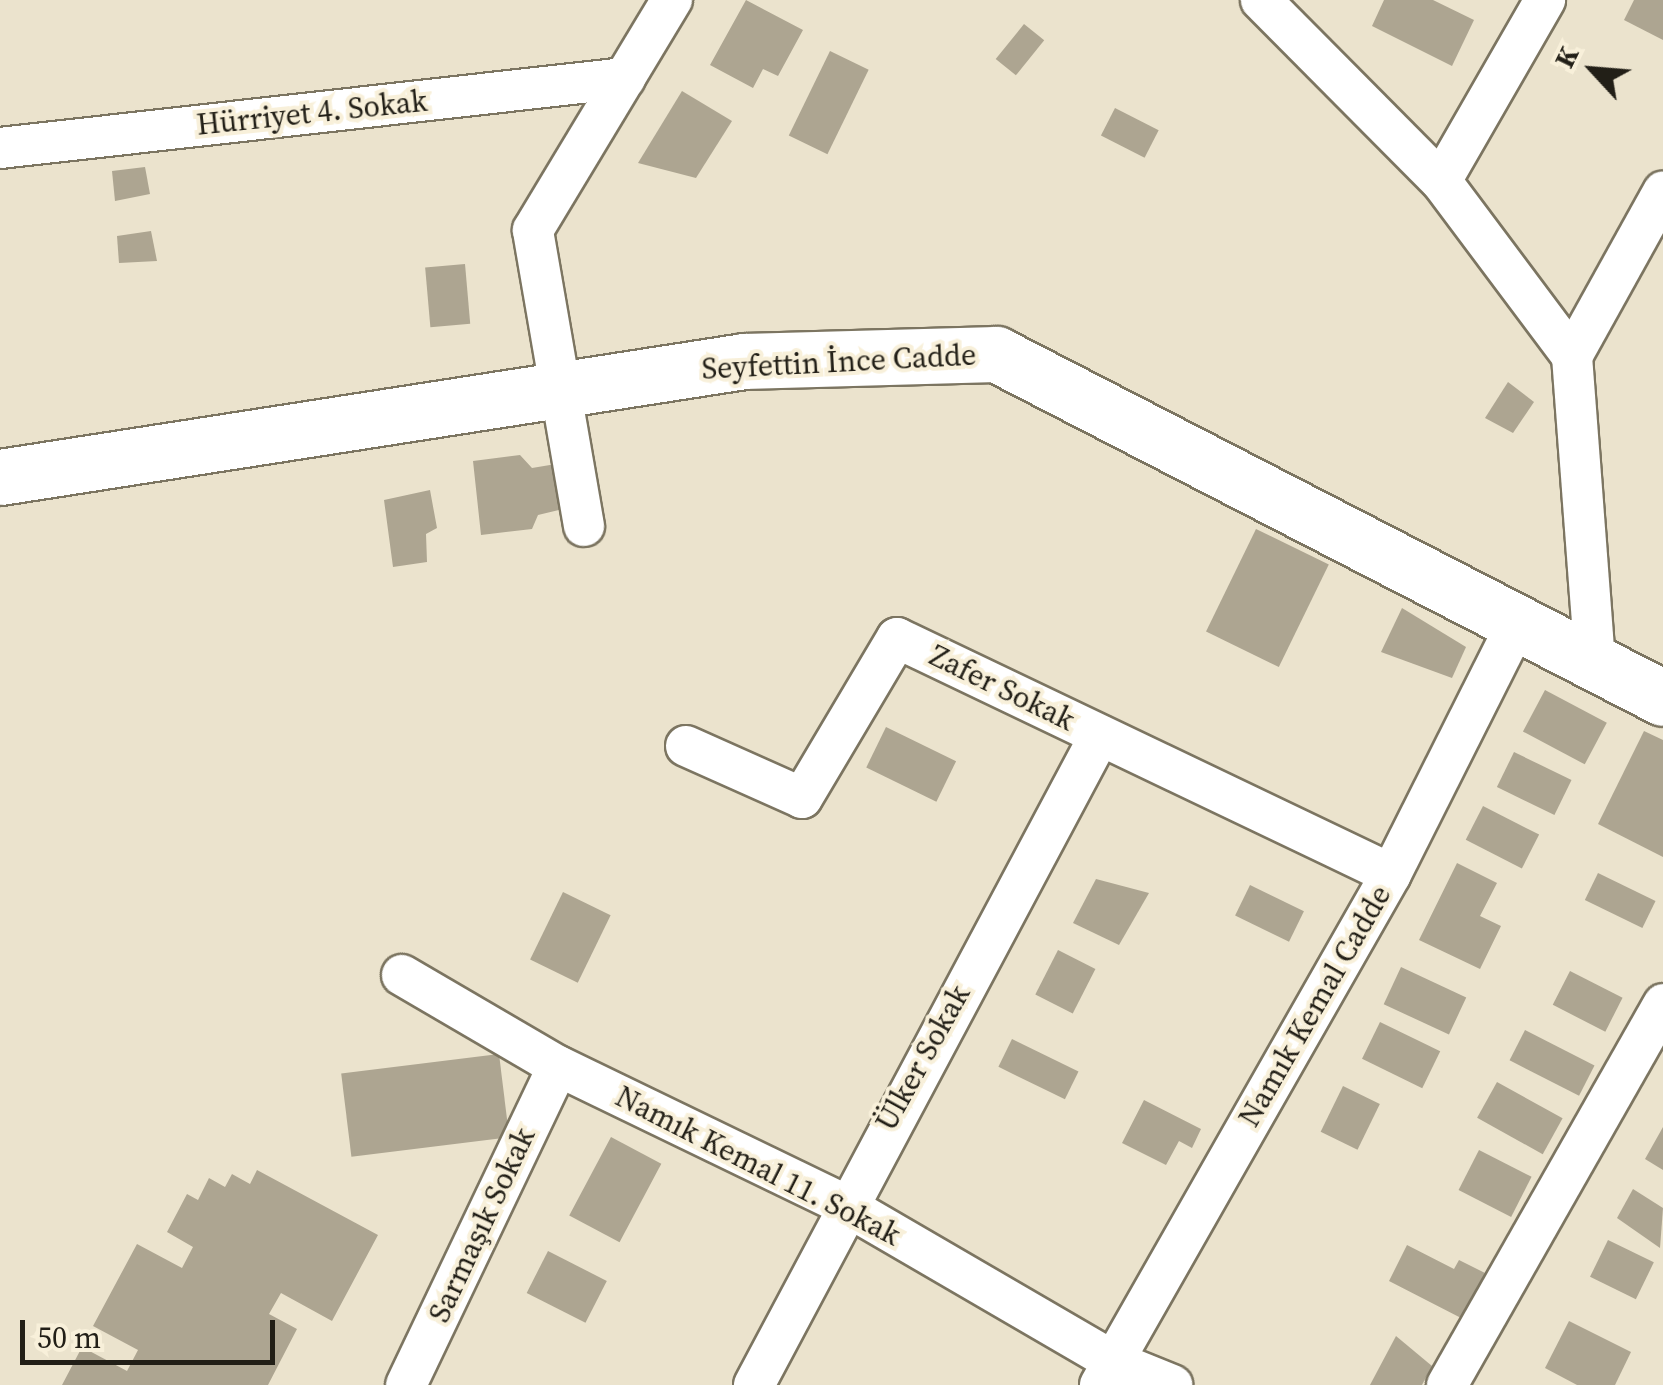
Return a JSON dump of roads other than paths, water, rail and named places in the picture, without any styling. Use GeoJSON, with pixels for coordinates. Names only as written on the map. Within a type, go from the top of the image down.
{"type":"FeatureCollection","features":[{"type":"Feature","properties":{"kind":"main road","name":"Seyfettin İnce Cadde"},"geometry":{"type":"LineString","coordinates":[[0,476],[744,361],[996,354],[1663,698]]}},
{"type":"Feature","properties":{"kind":"street"},"geometry":{"type":"LineString","coordinates":[[584,526],[566,389],[533,230],[672,0]]}},
{"type":"Feature","properties":{"kind":"street"},"geometry":{"type":"LineString","coordinates":[[1261,0],[1441,182],[1572,356],[1595,662]]}},
{"type":"Feature","properties":{"kind":"street"},"geometry":{"type":"LineString","coordinates":[[1441,182],[1545,0]]}},
{"type":"Feature","properties":{"kind":"street","name":"Hürriyet 4. Sokak"},"geometry":{"type":"LineString","coordinates":[[0,148],[625,78]]}},
{"type":"Feature","properties":{"kind":"street"},"geometry":{"type":"LineString","coordinates":[[1572,356],[1663,192]]}},
{"type":"Feature","properties":{"kind":"street","name":"Namık Kemal Cadde"},"geometry":{"type":"LineString","coordinates":[[1107,1373],[1391,874],[1518,621]]}},
{"type":"Feature","properties":{"kind":"street","name":"Zafer Sokak"},"geometry":{"type":"LineString","coordinates":[[686,746],[802,798],[897,638],[1391,874]]}},
{"type":"Feature","properties":{"kind":"street","name":"Ülker Sokak"},"geometry":{"type":"LineString","coordinates":[[754,1385],[843,1204],[1100,735]]}},
{"type":"Feature","properties":{"kind":"street","name":"Namık Kemal 11. Sokak"},"geometry":{"type":"LineString","coordinates":[[402,974],[558,1066],[843,1204],[1107,1373],[1172,1385]]}},
{"type":"Feature","properties":{"kind":"street"},"geometry":{"type":"LineString","coordinates":[[1447,1385],[1663,1004]]}},
{"type":"Feature","properties":{"kind":"street","name":"Sarmaşık Sokak"},"geometry":{"type":"LineString","coordinates":[[406,1385],[558,1066]]}}]}
